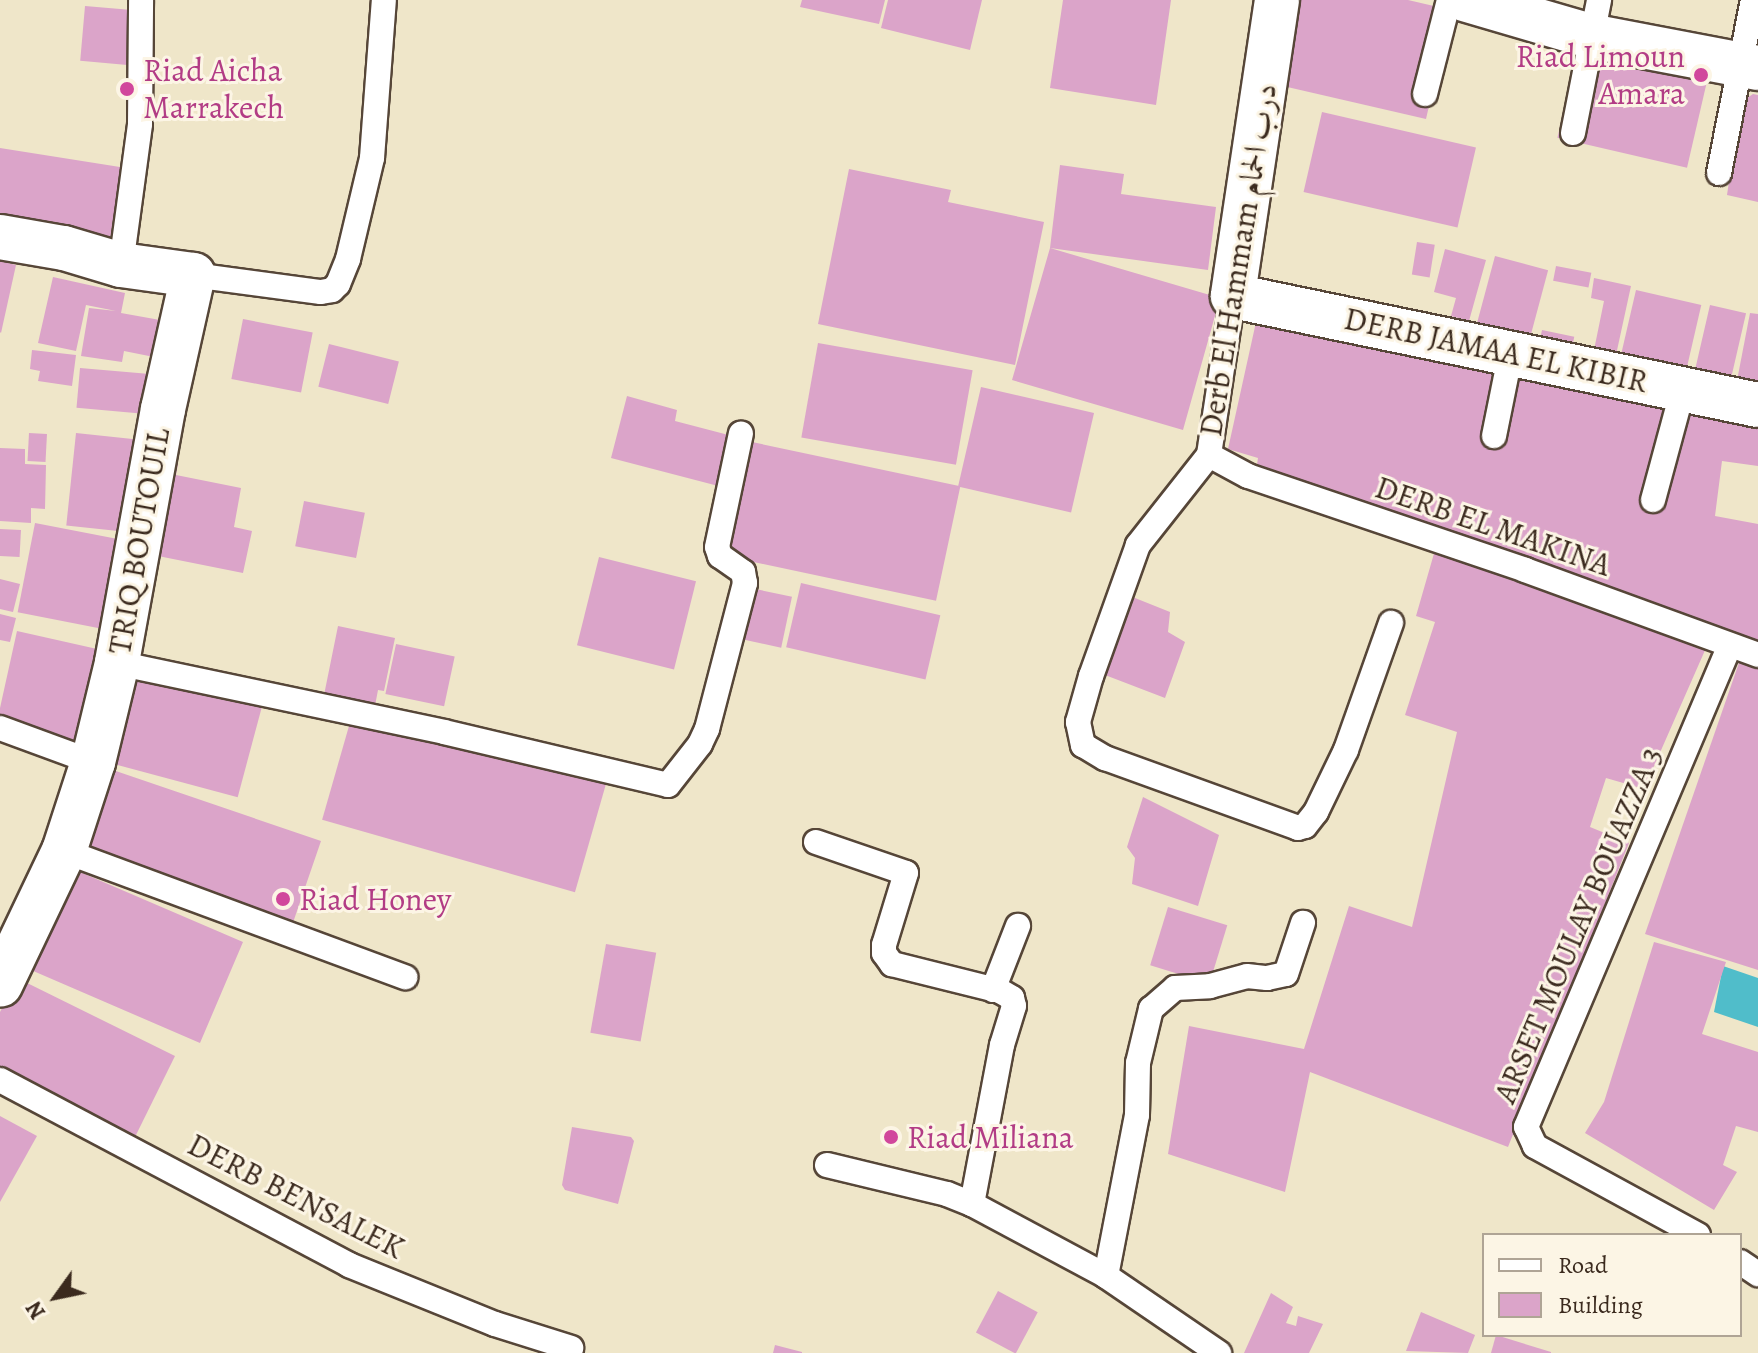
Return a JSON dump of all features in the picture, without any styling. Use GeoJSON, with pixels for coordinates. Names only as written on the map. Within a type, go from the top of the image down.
{"type":"FeatureCollection","features":[{"type":"Feature","properties":{"kind":"street","name":"Derb El Hammam درب الحمام"},"geometry":{"type":"LineString","coordinates":[[1233,296],[1277,0]]}},
{"type":"Feature","properties":{"kind":"street"},"geometry":{"type":"LineString","coordinates":[[1467,0],[1595,18],[1749,66]]}},
{"type":"Feature","properties":{"kind":"street"},"geometry":{"type":"LineString","coordinates":[[0,237],[64,248],[121,265],[193,275]]}},
{"type":"Feature","properties":{"kind":"street","name":"TRIQ BOUTOUIL"},"geometry":{"type":"LineString","coordinates":[[0,985],[13,930],[64,851],[93,762],[117,663],[163,409],[193,275]]}},
{"type":"Feature","properties":{"kind":"street","name":"DERB JAMAA EL KIBIR"},"geometry":{"type":"LineString","coordinates":[[1233,296],[1758,405]]}},
{"type":"Feature","properties":{"kind":"lane"},"geometry":{"type":"LineString","coordinates":[[121,265],[140,124],[141,0]]}},
{"type":"Feature","properties":{"kind":"lane"},"geometry":{"type":"LineString","coordinates":[[193,275],[321,292],[332,290],[338,284],[348,259],[372,158],[384,0]]}},
{"type":"Feature","properties":{"kind":"lane"},"geometry":{"type":"LineString","coordinates":[[1425,94],[1449,0]]}},
{"type":"Feature","properties":{"kind":"lane"},"geometry":{"type":"LineString","coordinates":[[1719,173],[1749,66],[1753,0]]}},
{"type":"Feature","properties":{"kind":"lane"},"geometry":{"type":"LineString","coordinates":[[1573,133],[1595,18]]}},
{"type":"Feature","properties":{"kind":"lane","name":"Derb El Hammam درب الحمام"},"geometry":{"type":"LineString","coordinates":[[1233,296],[1209,455],[1138,545],[1086,691],[1078,722],[1083,745],[1105,758],[1298,828],[1305,826],[1316,812],[1346,750],[1391,623]]}},
{"type":"Feature","properties":{"kind":"lane"},"geometry":{"type":"LineString","coordinates":[[1494,436],[1511,352]]}},
{"type":"Feature","properties":{"kind":"lane"},"geometry":{"type":"LineString","coordinates":[[1653,500],[1683,389]]}},
{"type":"Feature","properties":{"kind":"lane"},"geometry":{"type":"LineString","coordinates":[[117,663],[444,732],[668,785],[700,744],[707,729],[745,583],[743,572],[720,556],[717,547],[741,433]]}},
{"type":"Feature","properties":{"kind":"lane","name":"DERB EL MAKINA"},"geometry":{"type":"LineString","coordinates":[[1209,455],[1248,476],[1525,570],[1758,655]]}},
{"type":"Feature","properties":{"kind":"lane","name":"ARSET MOULAY BOUAZZA 3"},"geometry":{"type":"LineString","coordinates":[[1694,1233],[1535,1146],[1526,1127],[1730,645]]}},
{"type":"Feature","properties":{"kind":"lane"},"geometry":{"type":"LineString","coordinates":[[0,728],[93,762]]}},
{"type":"Feature","properties":{"kind":"lane"},"geometry":{"type":"LineString","coordinates":[[816,842],[906,873],[884,945],[892,964],[1007,994],[1014,1006],[1002,1045],[972,1204]]}},
{"type":"Feature","properties":{"kind":"lane"},"geometry":{"type":"LineString","coordinates":[[64,851],[405,977]]}},
{"type":"Feature","properties":{"kind":"lane"},"geometry":{"type":"LineString","coordinates":[[1106,1276],[1137,1115],[1138,1063],[1151,1009],[1175,988],[1210,986],[1247,976],[1267,978],[1286,974],[1303,923]]}},
{"type":"Feature","properties":{"kind":"lane"},"geometry":{"type":"LineString","coordinates":[[993,990],[1018,926]]}},
{"type":"Feature","properties":{"kind":"lane","name":"DERB BENSALEK"},"geometry":{"type":"LineString","coordinates":[[0,1080],[349,1265],[495,1324],[571,1348]]}},
{"type":"Feature","properties":{"kind":"lane"},"geometry":{"type":"LineString","coordinates":[[827,1165],[947,1194],[972,1204],[1106,1276],[1219,1353]]}},
{"type":"Feature","properties":{"kind":"water"},"geometry":{"type":"Polygon","coordinates":[[[1723,966],[1758,978],[1758,1027],[1714,1012],[1723,966]]]}},
{"type":"Feature","properties":{"kind":"building"},"geometry":{"type":"Polygon","coordinates":[[[802,0],[885,0],[879,24],[800,7],[802,0]]]}},
{"type":"Feature","properties":{"kind":"building"},"geometry":{"type":"Polygon","coordinates":[[[888,0],[982,0],[970,50],[881,28],[888,0]]]}},
{"type":"Feature","properties":{"kind":"building"},"geometry":{"type":"Polygon","coordinates":[[[1063,0],[1171,0],[1156,105],[1050,88],[1063,0]]]}},
{"type":"Feature","properties":{"kind":"building"},"geometry":{"type":"Polygon","coordinates":[[[1290,0],[1408,0],[1451,10],[1426,119],[1270,83],[1290,0]]]}},
{"type":"Feature","properties":{"kind":"building"},"geometry":{"type":"Polygon","coordinates":[[[85,6],[135,10],[130,65],[80,61],[85,6]]]}},
{"type":"Feature","properties":{"kind":"building"},"geometry":{"type":"Polygon","coordinates":[[[1577,53],[1707,83],[1687,168],[1557,138],[1577,53]]]}},
{"type":"Feature","properties":{"kind":"building"},"geometry":{"type":"Polygon","coordinates":[[[1753,94],[1758,95],[1758,202],[1727,195],[1741,102],[1753,94]]]}},
{"type":"Feature","properties":{"kind":"building"},"geometry":{"type":"Polygon","coordinates":[[[1322,112],[1476,148],[1458,227],[1304,192],[1322,112]]]}},
{"type":"Feature","properties":{"kind":"building"},"geometry":{"type":"Polygon","coordinates":[[[0,148],[121,167],[110,241],[0,224],[0,148]]]}},
{"type":"Feature","properties":{"kind":"building"},"geometry":{"type":"Polygon","coordinates":[[[1060,165],[1124,174],[1121,194],[1216,207],[1208,270],[1050,248],[1060,165]]]}},
{"type":"Feature","properties":{"kind":"building"},"geometry":{"type":"Polygon","coordinates":[[[849,169],[951,190],[948,202],[1044,222],[1015,365],[818,324],[849,169]]]}},
{"type":"Feature","properties":{"kind":"building"},"geometry":{"type":"Polygon","coordinates":[[[1417,242],[1435,245],[1430,277],[1412,275],[1417,242]]]}},
{"type":"Feature","properties":{"kind":"building"},"geometry":{"type":"Polygon","coordinates":[[[1050,248],[1220,298],[1183,430],[1012,380],[1050,248]]]}},
{"type":"Feature","properties":{"kind":"building"},"geometry":{"type":"Polygon","coordinates":[[[1445,249],[1486,260],[1469,321],[1451,316],[1456,298],[1434,292],[1445,249]]]}},
{"type":"Feature","properties":{"kind":"building"},"geometry":{"type":"Polygon","coordinates":[[[1495,256],[1548,270],[1527,348],[1474,334],[1495,256]]]}},
{"type":"Feature","properties":{"kind":"building"},"geometry":{"type":"Polygon","coordinates":[[[0,261],[16,265],[1,333],[0,332],[0,261]]]}},
{"type":"Feature","properties":{"kind":"building"},"geometry":{"type":"Polygon","coordinates":[[[1556,266],[1591,273],[1588,288],[1553,281],[1556,266]]]}},
{"type":"Feature","properties":{"kind":"building"},"geometry":{"type":"Polygon","coordinates":[[[53,277],[125,293],[121,313],[160,320],[154,357],[124,351],[122,362],[81,356],[89,308],[116,311],[86,305],[76,351],[38,343],[53,277]]]}},
{"type":"Feature","properties":{"kind":"building"},"geometry":{"type":"Polygon","coordinates":[[[1594,278],[1631,286],[1616,355],[1594,350],[1604,301],[1591,298],[1594,278]]]}},
{"type":"Feature","properties":{"kind":"building"},"geometry":{"type":"Polygon","coordinates":[[[1636,290],[1701,305],[1683,386],[1617,371],[1636,290]]]}},
{"type":"Feature","properties":{"kind":"building"},"geometry":{"type":"Polygon","coordinates":[[[1710,305],[1746,313],[1728,392],[1692,384],[1710,305]]]}},
{"type":"Feature","properties":{"kind":"building"},"geometry":{"type":"Polygon","coordinates":[[[1258,313],[1680,410],[1758,415],[1758,466],[1722,461],[1715,516],[1758,524],[1758,645],[1630,599],[1626,593],[1256,471],[1258,458],[1228,449],[1258,313]]]}},
{"type":"Feature","properties":{"kind":"building"},"geometry":{"type":"Polygon","coordinates":[[[1750,313],[1758,314],[1758,396],[1735,391],[1750,313]]]}},
{"type":"Feature","properties":{"kind":"building"},"geometry":{"type":"Polygon","coordinates":[[[243,319],[313,333],[301,392],[231,379],[243,319]]]}},
{"type":"Feature","properties":{"kind":"building"},"geometry":{"type":"Polygon","coordinates":[[[1542,330],[1574,337],[1570,356],[1538,350],[1542,330]]]}},
{"type":"Feature","properties":{"kind":"building"},"geometry":{"type":"Polygon","coordinates":[[[818,343],[973,370],[956,465],[801,438],[818,343]]]}},
{"type":"Feature","properties":{"kind":"building"},"geometry":{"type":"Polygon","coordinates":[[[329,344],[399,361],[388,404],[318,387],[329,344]]]}},
{"type":"Feature","properties":{"kind":"building"},"geometry":{"type":"Polygon","coordinates":[[[32,350],[76,355],[72,386],[38,381],[40,371],[30,369],[32,350]]]}},
{"type":"Feature","properties":{"kind":"building"},"geometry":{"type":"Polygon","coordinates":[[[80,368],[150,374],[146,414],[77,408],[80,368]]]}},
{"type":"Feature","properties":{"kind":"building"},"geometry":{"type":"Polygon","coordinates":[[[981,387],[1094,413],[1071,512],[958,486],[981,387]]]}},
{"type":"Feature","properties":{"kind":"building"},"geometry":{"type":"Polygon","coordinates":[[[627,396],[677,410],[675,421],[740,438],[726,488],[611,458],[627,396]]]}},
{"type":"Feature","properties":{"kind":"building"},"geometry":{"type":"Polygon","coordinates":[[[29,433],[47,434],[46,462],[28,461],[29,433]]]}},
{"type":"Feature","properties":{"kind":"building"},"geometry":{"type":"Polygon","coordinates":[[[76,433],[147,440],[137,533],[66,525],[76,433]]]}},
{"type":"Feature","properties":{"kind":"building"},"geometry":{"type":"Polygon","coordinates":[[[752,442],[960,486],[936,601],[728,556],[752,442]]]}},
{"type":"Feature","properties":{"kind":"building"},"geometry":{"type":"Polygon","coordinates":[[[0,448],[25,449],[25,464],[46,465],[45,509],[31,508],[31,523],[0,521],[0,448]]]}},
{"type":"Feature","properties":{"kind":"building"},"geometry":{"type":"Polygon","coordinates":[[[161,461],[178,464],[176,475],[241,488],[234,527],[252,531],[243,573],[143,553],[161,461]]]}},
{"type":"Feature","properties":{"kind":"building"},"geometry":{"type":"Polygon","coordinates":[[[304,501],[365,513],[356,558],[295,546],[304,501]]]}},
{"type":"Feature","properties":{"kind":"building"},"geometry":{"type":"Polygon","coordinates":[[[35,523],[137,543],[120,632],[18,612],[35,523]]]}},
{"type":"Feature","properties":{"kind":"building"},"geometry":{"type":"Polygon","coordinates":[[[0,529],[21,530],[20,557],[0,556],[0,529]]]}},
{"type":"Feature","properties":{"kind":"building"},"geometry":{"type":"Polygon","coordinates":[[[1435,550],[1706,648],[1644,789],[1606,778],[1590,827],[1629,843],[1508,1147],[1310,1072],[1285,1192],[1168,1154],[1189,1026],[1304,1049],[1349,906],[1412,927],[1457,732],[1405,715],[1435,622],[1416,616],[1435,550]]]}},
{"type":"Feature","properties":{"kind":"building"},"geometry":{"type":"Polygon","coordinates":[[[599,557],[696,581],[674,669],[577,645],[599,557]]]}},
{"type":"Feature","properties":{"kind":"building"},"geometry":{"type":"Polygon","coordinates":[[[0,579],[20,584],[13,612],[0,609],[0,579]]]}},
{"type":"Feature","properties":{"kind":"building"},"geometry":{"type":"Polygon","coordinates":[[[801,583],[940,615],[925,679],[786,647],[801,583]]]}},
{"type":"Feature","properties":{"kind":"building"},"geometry":{"type":"Polygon","coordinates":[[[746,587],[792,597],[781,648],[735,638],[746,587]]]}},
{"type":"Feature","properties":{"kind":"building"},"geometry":{"type":"Polygon","coordinates":[[[1125,594],[1170,612],[1168,632],[1185,642],[1165,698],[1105,675],[1125,594]]]}},
{"type":"Feature","properties":{"kind":"building"},"geometry":{"type":"Polygon","coordinates":[[[0,614],[16,618],[10,642],[0,640],[0,614]]]}},
{"type":"Feature","properties":{"kind":"building"},"geometry":{"type":"Polygon","coordinates":[[[338,626],[395,638],[384,691],[378,690],[374,711],[323,700],[338,626]]]}},
{"type":"Feature","properties":{"kind":"building"},"geometry":{"type":"Polygon","coordinates":[[[17,631],[106,651],[84,746],[0,726],[0,708],[17,631]]]}},
{"type":"Feature","properties":{"kind":"building"},"geometry":{"type":"Polygon","coordinates":[[[396,644],[455,656],[444,706],[385,694],[396,644]]]}},
{"type":"Feature","properties":{"kind":"building"},"geometry":{"type":"Polygon","coordinates":[[[1741,657],[1758,663],[1758,970],[1645,934],[1741,657]]]}},
{"type":"Feature","properties":{"kind":"building"},"geometry":{"type":"Polygon","coordinates":[[[123,665],[263,703],[238,797],[98,760],[123,665]]]}},
{"type":"Feature","properties":{"kind":"building"},"geometry":{"type":"Polygon","coordinates":[[[353,712],[606,784],[575,892],[322,820],[353,712]]]}},
{"type":"Feature","properties":{"kind":"building"},"geometry":{"type":"Polygon","coordinates":[[[107,768],[321,841],[286,943],[80,872],[243,942],[200,1043],[24,967],[107,768]]]}},
{"type":"Feature","properties":{"kind":"building"},"geometry":{"type":"Polygon","coordinates":[[[1143,797],[1219,835],[1198,906],[1132,884],[1135,858],[1127,847],[1143,797]]]}},
{"type":"Feature","properties":{"kind":"building"},"geometry":{"type":"Polygon","coordinates":[[[1168,907],[1227,925],[1209,983],[1150,965],[1168,907]]]}},
{"type":"Feature","properties":{"kind":"building"},"geometry":{"type":"Polygon","coordinates":[[[1654,942],[1726,962],[1702,1034],[1758,1052],[1758,1132],[1736,1126],[1723,1165],[1737,1172],[1714,1210],[1585,1133],[1604,1102],[1654,942]]]}},
{"type":"Feature","properties":{"kind":"building"},"geometry":{"type":"Polygon","coordinates":[[[606,944],[656,953],[641,1041],[590,1033],[606,944]]]}},
{"type":"Feature","properties":{"kind":"building"},"geometry":{"type":"Polygon","coordinates":[[[17,978],[175,1056],[135,1137],[0,1071],[0,1012],[17,978]]]}},
{"type":"Feature","properties":{"kind":"building"},"geometry":{"type":"Polygon","coordinates":[[[0,1116],[37,1136],[0,1202],[0,1116]]]}},
{"type":"Feature","properties":{"kind":"building"},"geometry":{"type":"Polygon","coordinates":[[[572,1127],[631,1137],[634,1141],[618,1204],[565,1190],[562,1185],[572,1127]]]}},
{"type":"Feature","properties":{"kind":"building"},"geometry":{"type":"Polygon","coordinates":[[[998,1291],[1038,1312],[1016,1353],[976,1332],[998,1291]]]}},
{"type":"Feature","properties":{"kind":"building"},"geometry":{"type":"Polygon","coordinates":[[[1271,1293],[1293,1307],[1286,1323],[1296,1326],[1298,1316],[1323,1324],[1309,1353],[1244,1353],[1271,1293]]]}},
{"type":"Feature","properties":{"kind":"building"},"geometry":{"type":"Polygon","coordinates":[[[1421,1312],[1475,1335],[1468,1353],[1406,1351],[1421,1312]]]}},
{"type":"Feature","properties":{"kind":"building"},"geometry":{"type":"Polygon","coordinates":[[[1495,1337],[1551,1352],[1551,1353],[1491,1353],[1495,1337]]]}},
{"type":"Feature","properties":{"kind":"building"},"geometry":{"type":"Polygon","coordinates":[[[775,1345],[802,1352],[802,1353],[773,1353],[775,1345]]]}},
{"type":"Feature","properties":{"kind":"place","name":"Riad Limoun Amara"},"geometry":{"type":"Point","coordinates":[1701,75]}},
{"type":"Feature","properties":{"kind":"place","name":"Riad Aicha Marrakech"},"geometry":{"type":"Point","coordinates":[127,89]}},
{"type":"Feature","properties":{"kind":"place","name":"Riad Honey"},"geometry":{"type":"Point","coordinates":[283,899]}},
{"type":"Feature","properties":{"kind":"place","name":"Riad Miliana"},"geometry":{"type":"Point","coordinates":[891,1137]}}]}
